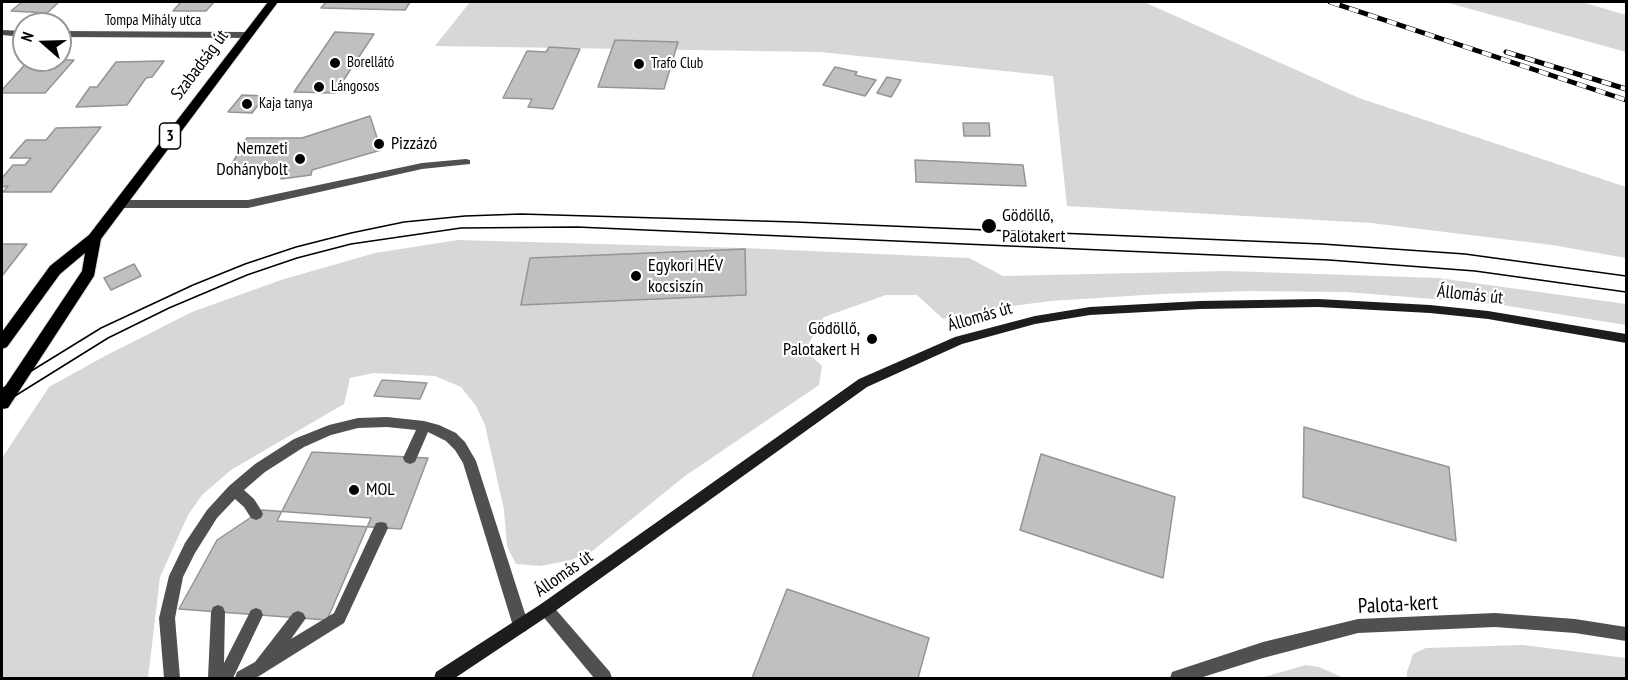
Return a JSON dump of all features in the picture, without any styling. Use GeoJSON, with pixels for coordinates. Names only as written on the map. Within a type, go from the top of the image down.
{"type":"FeatureCollection","features":[{"type":"Feature","properties":{"kind":"main road","name":"Szabadság út"},"geometry":{"type":"LineString","coordinates":[[2,343],[56,270],[94,238],[273,2]]}},
{"type":"Feature","properties":{"kind":"main road","name":"Szabadság út"},"geometry":{"type":"LineString","coordinates":[[2,403],[89,272],[94,238]]}},
{"type":"Feature","properties":{"kind":"main road","name":"Állomás út"},"geometry":{"type":"LineString","coordinates":[[442,678],[546,609],[862,383],[959,340],[1035,320],[1090,311],[1200,305],[1318,303],[1430,309],[1488,315],[1626,339]]}},
{"type":"Feature","properties":{"kind":"street","name":"Tompa Mihály utca"},"geometry":{"type":"LineString","coordinates":[[72,34],[247,35]]}},
{"type":"Feature","properties":{"kind":"street"},"geometry":{"type":"LineString","coordinates":[[119,204],[248,204],[422,166],[466,162]]}},
{"type":"Feature","properties":{"kind":"street"},"geometry":{"type":"LineString","coordinates":[[172,678],[167,618],[176,576],[190,548],[212,514],[234,490],[260,468],[299,443],[329,430],[358,423],[387,422],[424,426],[451,437],[469,461],[521,626]]}},
{"type":"Feature","properties":{"kind":"street"},"geometry":{"type":"LineString","coordinates":[[411,458],[424,426]]}},
{"type":"Feature","properties":{"kind":"street"},"geometry":{"type":"LineString","coordinates":[[234,490],[249,503],[256,514]]}},
{"type":"Feature","properties":{"kind":"street"},"geometry":{"type":"LineString","coordinates":[[243,678],[339,618],[375,531]]}},
{"type":"Feature","properties":{"kind":"street"},"geometry":{"type":"LineString","coordinates":[[546,609],[604,678]]}},
{"type":"Feature","properties":{"kind":"street"},"geometry":{"type":"LineString","coordinates":[[216,678],[218,612]]}},
{"type":"Feature","properties":{"kind":"street"},"geometry":{"type":"LineString","coordinates":[[225,678],[256,615]]}},
{"type":"Feature","properties":{"kind":"street"},"geometry":{"type":"LineString","coordinates":[[260,667],[298,618]]}},
{"type":"Feature","properties":{"kind":"street","name":"Palota-kert"},"geometry":{"type":"LineString","coordinates":[[1178,678],[1263,650],[1358,626],[1496,620],[1575,626],[1626,634]]}},
{"type":"Feature","properties":{"kind":"shaded area"},"geometry":{"type":"Polygon","coordinates":[[[470,2],[1144,2],[1359,98],[1626,187],[1626,258],[1552,245],[1371,223],[1067,206],[1053,76],[820,52],[435,46],[470,2]]]}},
{"type":"Feature","properties":{"kind":"shaded area"},"geometry":{"type":"Polygon","coordinates":[[[1445,2],[1582,2],[1626,15],[1626,52],[1445,2]]]}},
{"type":"Feature","properties":{"kind":"shaded area"},"geometry":{"type":"Polygon","coordinates":[[[458,240],[743,248],[969,258],[1003,276],[1227,271],[1438,278],[1626,304],[1626,325],[1496,304],[1346,292],[1248,291],[1050,301],[943,319],[917,295],[886,295],[824,317],[805,350],[822,366],[819,385],[685,476],[591,552],[571,560],[540,566],[516,564],[507,546],[504,510],[485,425],[476,406],[461,387],[435,376],[374,373],[350,378],[344,404],[231,470],[202,495],[188,515],[160,577],[148,678],[2,678],[2,458],[49,387],[192,312],[281,280],[375,253],[458,240]]]}},
{"type":"Feature","properties":{"kind":"shaded area"},"geometry":{"type":"Polygon","coordinates":[[[1523,645],[1626,658],[1626,678],[1407,678],[1413,654],[1426,648],[1523,645]]]}},
{"type":"Feature","properties":{"kind":"shaded area"},"geometry":{"type":"Polygon","coordinates":[[[1306,665],[1319,667],[1344,678],[1260,678],[1306,665]]]}},
{"type":"Feature","properties":{"kind":"building"},"geometry":{"type":"Polygon","coordinates":[[[22,2],[59,2],[48,12],[11,11],[22,2]]]}},
{"type":"Feature","properties":{"kind":"building"},"geometry":{"type":"Polygon","coordinates":[[[181,2],[214,2],[206,11],[173,11],[181,2]]]}},
{"type":"Feature","properties":{"kind":"building"},"geometry":{"type":"Polygon","coordinates":[[[326,2],[410,2],[405,10],[321,8],[326,2]]]}},
{"type":"Feature","properties":{"kind":"building","name":"Borellátó"},"geometry":{"type":"Polygon","coordinates":[[[335,32],[374,34],[335,93],[294,92],[335,32]]]}},
{"type":"Feature","properties":{"kind":"building","name":"Trafo Club"},"geometry":{"type":"Polygon","coordinates":[[[615,40],[678,42],[664,89],[598,87],[615,40]]]}},
{"type":"Feature","properties":{"kind":"building"},"geometry":{"type":"Polygon","coordinates":[[[549,47],[580,49],[553,109],[528,107],[532,99],[503,98],[527,51],[546,52],[549,47]]]}},
{"type":"Feature","properties":{"kind":"building"},"geometry":{"type":"Polygon","coordinates":[[[164,61],[152,77],[146,78],[127,105],[76,107],[90,87],[97,87],[116,62],[164,61]]]}},
{"type":"Feature","properties":{"kind":"building"},"geometry":{"type":"Polygon","coordinates":[[[835,67],[857,72],[855,75],[876,80],[865,96],[823,85],[835,67]]]}},
{"type":"Feature","properties":{"kind":"building"},"geometry":{"type":"Polygon","coordinates":[[[18,72],[63,72],[45,93],[2,93],[2,90],[18,72]]]}},
{"type":"Feature","properties":{"kind":"building"},"geometry":{"type":"Polygon","coordinates":[[[887,77],[901,80],[891,97],[877,93],[887,77]]]}},
{"type":"Feature","properties":{"kind":"building","name":"Kaja tanya"},"geometry":{"type":"Polygon","coordinates":[[[242,95],[265,96],[252,113],[228,112],[242,95]]]}},
{"type":"Feature","properties":{"kind":"building"},"geometry":{"type":"Polygon","coordinates":[[[370,116],[381,150],[312,170],[311,175],[281,179],[282,174],[226,174],[247,138],[302,138],[370,116]]]}},
{"type":"Feature","properties":{"kind":"building"},"geometry":{"type":"Polygon","coordinates":[[[963,123],[989,123],[990,136],[964,136],[963,123]]]}},
{"type":"Feature","properties":{"kind":"building"},"geometry":{"type":"Polygon","coordinates":[[[101,127],[51,192],[3,192],[8,186],[2,187],[2,178],[13,165],[25,165],[31,158],[10,158],[26,140],[46,140],[56,128],[101,127]]]}},
{"type":"Feature","properties":{"kind":"building"},"geometry":{"type":"Polygon","coordinates":[[[915,160],[1023,165],[1026,186],[916,182],[915,160]]]}},
{"type":"Feature","properties":{"kind":"building"},"geometry":{"type":"Polygon","coordinates":[[[2,244],[27,244],[2,276],[2,244]]]}},
{"type":"Feature","properties":{"kind":"building","name":"Egykori HÉV kocsiszín"},"geometry":{"type":"Polygon","coordinates":[[[745,249],[746,295],[521,305],[530,258],[745,249]]]}},
{"type":"Feature","properties":{"kind":"building"},"geometry":{"type":"Polygon","coordinates":[[[134,264],[141,276],[111,290],[104,278],[134,264]]]}},
{"type":"Feature","properties":{"kind":"building"},"geometry":{"type":"Polygon","coordinates":[[[382,380],[427,383],[420,399],[374,396],[382,380]]]}},
{"type":"Feature","properties":{"kind":"building"},"geometry":{"type":"Polygon","coordinates":[[[1304,427],[1449,467],[1456,541],[1303,497],[1304,427]]]}},
{"type":"Feature","properties":{"kind":"building","name":"MOL"},"geometry":{"type":"Polygon","coordinates":[[[312,452],[428,458],[401,529],[277,521],[312,452]]]}},
{"type":"Feature","properties":{"kind":"building"},"geometry":{"type":"Polygon","coordinates":[[[1041,454],[1175,497],[1163,578],[1020,530],[1041,454]]]}},
{"type":"Feature","properties":{"kind":"building"},"geometry":{"type":"Polygon","coordinates":[[[262,510],[371,518],[327,620],[179,609],[217,540],[262,510]]]}},
{"type":"Feature","properties":{"kind":"building"},"geometry":{"type":"Polygon","coordinates":[[[787,589],[929,638],[918,678],[752,678],[787,589]]]}},
{"type":"Feature","properties":{"kind":"tram line"},"geometry":{"type":"LineString","coordinates":[[2,389],[101,328],[193,285],[245,264],[296,247],[351,233],[404,222],[465,216],[521,214],[795,222],[1322,244],[1465,254],[1626,276]]}},
{"type":"Feature","properties":{"kind":"tram line"},"geometry":{"type":"LineString","coordinates":[[2,404],[108,338],[169,308],[247,275],[297,258],[351,244],[461,228],[577,227],[1329,260],[1475,271],[1626,292]]}},
{"type":"Feature","properties":{"kind":"railway"},"geometry":{"type":"LineString","coordinates":[[1330,2],[1626,100]]}},
{"type":"Feature","properties":{"kind":"railway"},"geometry":{"type":"LineString","coordinates":[[1506,52],[1626,89]]}},
{"type":"Feature","properties":{"kind":"place","name":"Borellátó"},"geometry":{"type":"Point","coordinates":[335,63]}},
{"type":"Feature","properties":{"kind":"place","name":"Trafo Club"},"geometry":{"type":"Point","coordinates":[639,64]}},
{"type":"Feature","properties":{"kind":"place","name":"Lángosos"},"geometry":{"type":"Point","coordinates":[319,87]}},
{"type":"Feature","properties":{"kind":"place","name":"Kaja tanya"},"geometry":{"type":"Point","coordinates":[247,104]}},
{"type":"Feature","properties":{"kind":"place","name":"Pizzázó"},"geometry":{"type":"Point","coordinates":[379,144]}},
{"type":"Feature","properties":{"kind":"place","name":"Nemzeti Dohánybolt"},"geometry":{"type":"Point","coordinates":[300,159]}},
{"type":"Feature","properties":{"kind":"place","name":"Gödöllő, Palotakert"},"geometry":{"type":"Point","coordinates":[989,226]}},
{"type":"Feature","properties":{"kind":"place","name":"Egykori HÉV kocsiszín"},"geometry":{"type":"Point","coordinates":[636,276]}},
{"type":"Feature","properties":{"kind":"place","name":"Gödöllő, Palotakert H"},"geometry":{"type":"Point","coordinates":[872,339]}},
{"type":"Feature","properties":{"kind":"place","name":"MOL"},"geometry":{"type":"Point","coordinates":[354,490]}}]}
